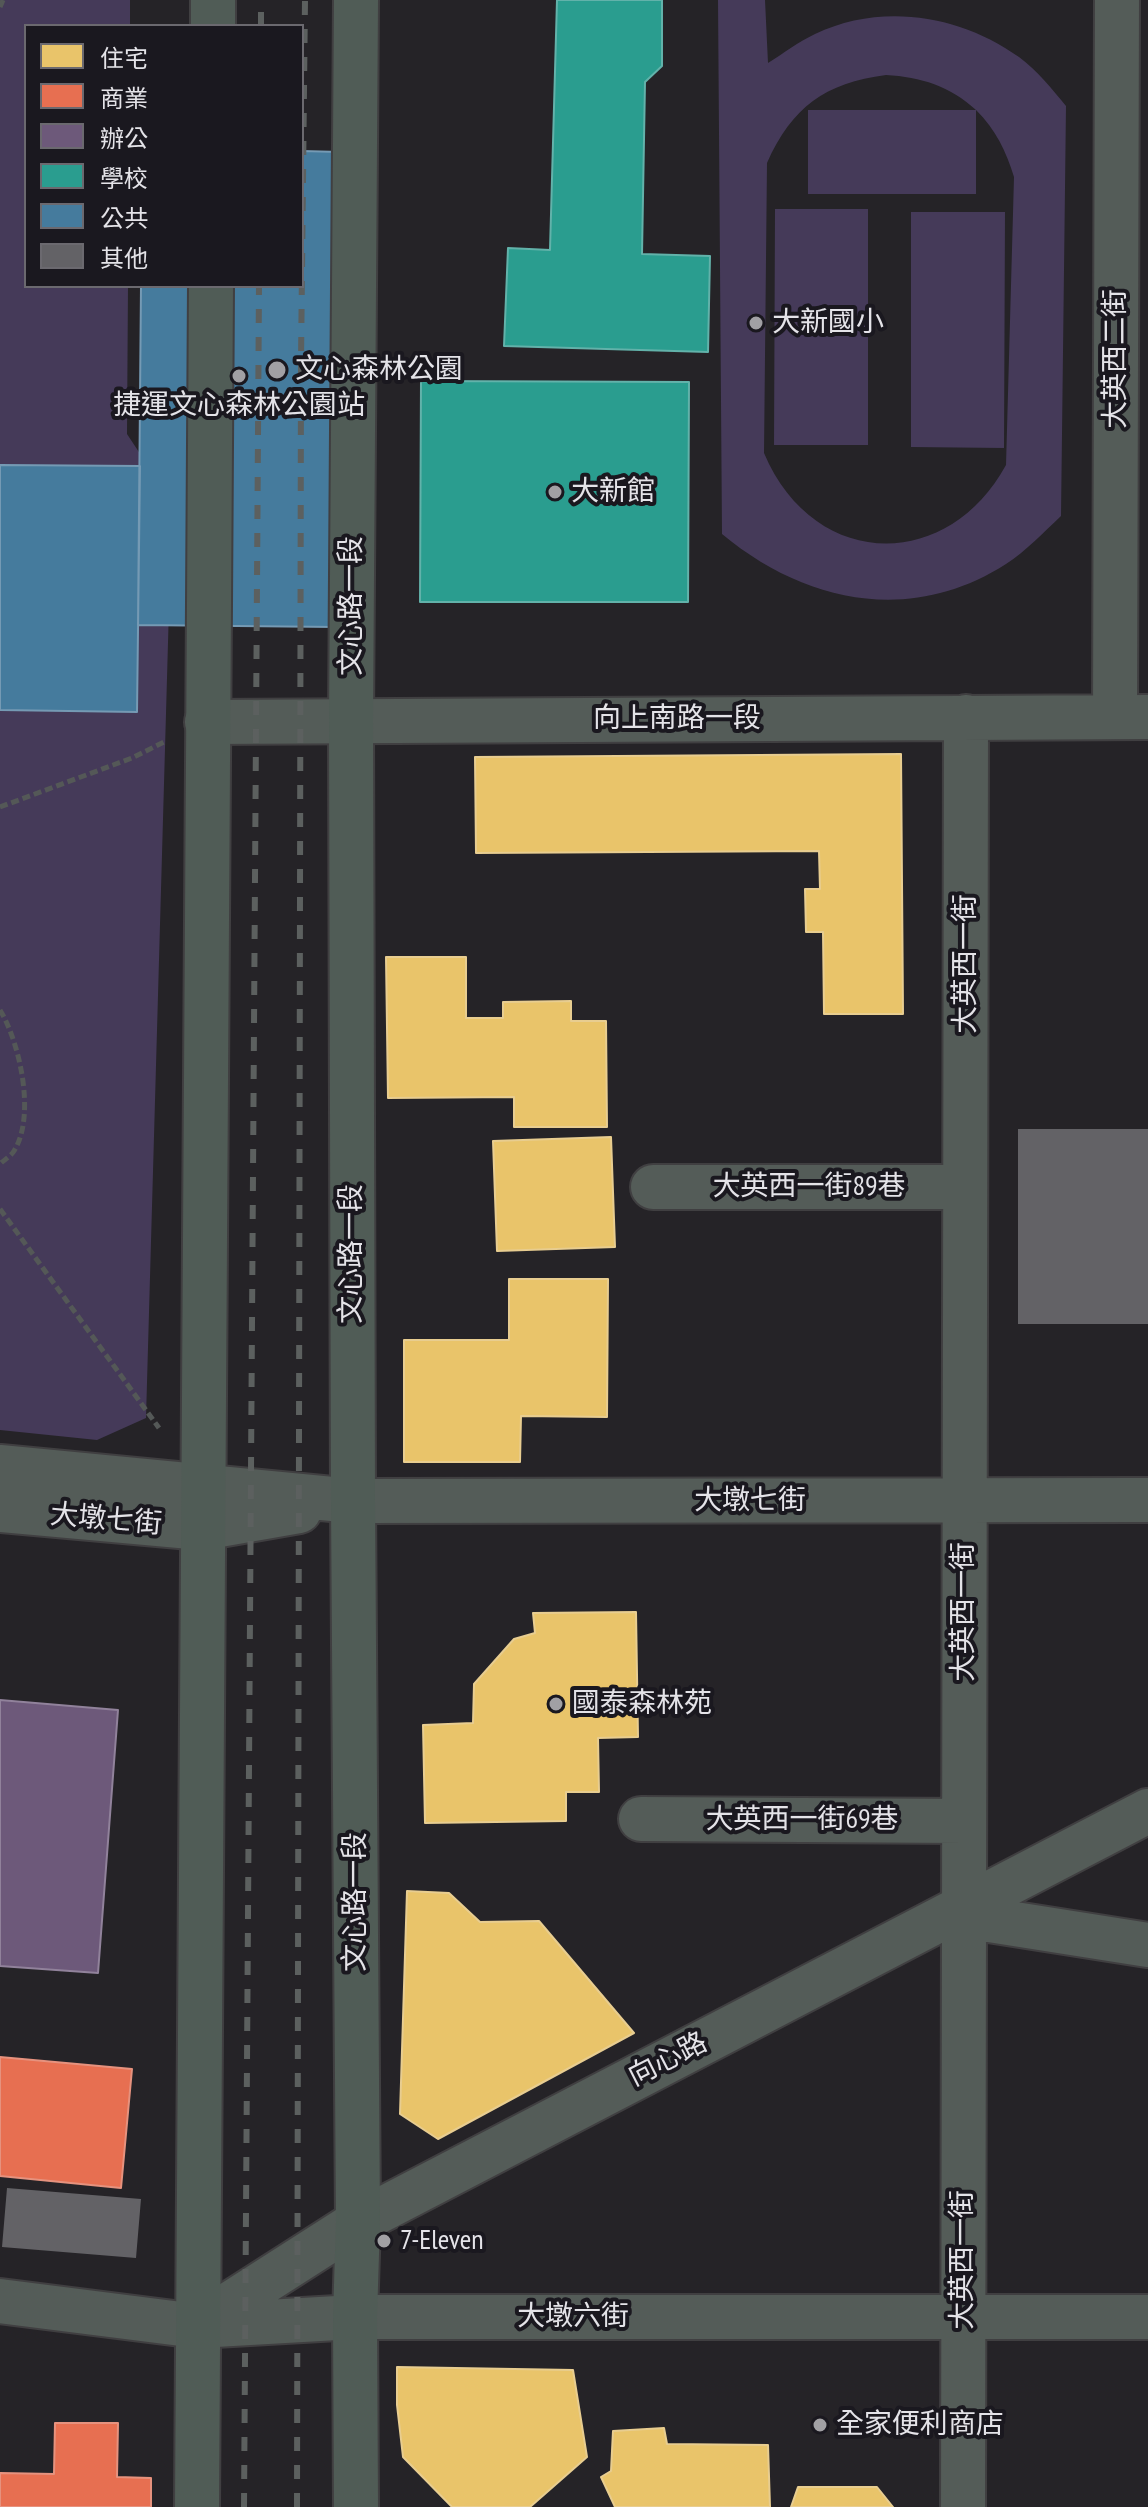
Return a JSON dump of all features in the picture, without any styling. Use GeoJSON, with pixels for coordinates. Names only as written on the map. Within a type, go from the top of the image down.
{"type":"FeatureCollection","features":[{"type":"Feature","properties":{"kind":"main road"},"geometry":{"type":"LineString","coordinates":[[213,0],[213,24]]}},
{"type":"Feature","properties":{"kind":"main road","name":"文心路一段"},"geometry":{"type":"LineString","coordinates":[[356,0],[351,720],[358,2222],[356,2507]]}},
{"type":"Feature","properties":{"kind":"main road"},"geometry":{"type":"LineString","coordinates":[[197,2507],[211,288]]}},
{"type":"Feature","properties":{"kind":"street","name":"大英西二街"},"geometry":{"type":"LineString","coordinates":[[1117,0],[1132,717]]}},
{"type":"Feature","properties":{"kind":"street","name":"大英西一街"},"geometry":{"type":"LineString","coordinates":[[963,2507],[966,717]]}},
{"type":"Feature","properties":{"kind":"street","name":"向上南路一段"},"geometry":{"type":"LineString","coordinates":[[207,722],[1132,717]]}},
{"type":"Feature","properties":{"kind":"street","name":"大英西一街89巷"},"geometry":{"type":"LineString","coordinates":[[653,1187],[965,1187]]}},
{"type":"Feature","properties":{"kind":"street","name":"大墩七街"},"geometry":{"type":"LineString","coordinates":[[0,1467],[202,1507]]}},
{"type":"Feature","properties":{"kind":"street","name":"大墩七街"},"geometry":{"type":"LineString","coordinates":[[0,1510],[353,1501],[1148,1500]]}},
{"type":"Feature","properties":{"kind":"street","name":"向心路"},"geometry":{"type":"LineString","coordinates":[[197,2326],[358,2222],[964,1911],[1148,1811]]}},
{"type":"Feature","properties":{"kind":"street","name":"大英西一街69巷"},"geometry":{"type":"LineString","coordinates":[[641,1819],[964,1821]]}},
{"type":"Feature","properties":{"kind":"street"},"geometry":{"type":"LineString","coordinates":[[964,1911],[1148,1945]]}},
{"type":"Feature","properties":{"kind":"street","name":"大墩六街"},"geometry":{"type":"LineString","coordinates":[[5,2310],[197,2326],[355,2317],[1148,2317]]}},
{"type":"Feature","properties":{"kind":"path"},"geometry":{"type":"LineString","coordinates":[[0,7],[3,0]]}},
{"type":"Feature","properties":{"kind":"path"},"geometry":{"type":"LineString","coordinates":[[0,807],[132,758],[207,722]]}},
{"type":"Feature","properties":{"kind":"path"},"geometry":{"type":"LineString","coordinates":[[0,1010],[18,1054],[24,1102],[21,1129],[14,1151],[0,1164]]}},
{"type":"Feature","properties":{"kind":"path"},"geometry":{"type":"LineString","coordinates":[[0,1209],[202,1507]]}},
{"type":"Feature","properties":{"kind":"shaded area"},"geometry":{"type":"Polygon","coordinates":[[[0,0],[130,0],[130,24],[24,24],[24,288],[128,288],[127,434],[172,502],[146,1418],[97,1440],[0,1430],[0,0]]]}},
{"type":"Feature","properties":{"kind":"shaded area"},"geometry":{"type":"Polygon","coordinates":[[[718,0],[765,0],[768,63],[815,34],[867,18],[893,16],[946,23],[996,43],[1032,68],[1066,106],[1061,516],[1013,559],[970,583],[933,595],[896,600],[860,598],[823,590],[754,558],[722,534],[718,0]],[[886,75],[864,79],[845,84],[813,101],[788,127],[767,163],[764,453],[786,491],[814,519],[846,537],[881,543],[916,540],[950,525],[980,501],[1006,465],[1014,177],[1000,141],[976,110],[934,84],[886,75]]]}},
{"type":"Feature","properties":{"kind":"shaded area"},"geometry":{"type":"Polygon","coordinates":[[[808,110],[976,110],[976,194],[808,194],[808,110]]]}},
{"type":"Feature","properties":{"kind":"shaded area"},"geometry":{"type":"Polygon","coordinates":[[[775,209],[868,209],[868,445],[774,445],[775,209]]]}},
{"type":"Feature","properties":{"kind":"shaded area"},"geometry":{"type":"Polygon","coordinates":[[[911,212],[1005,212],[1004,448],[911,447],[911,212]]]}},
{"type":"Feature","properties":{"kind":"building: 住宅"},"geometry":{"type":"Polygon","coordinates":[[[901,754],[903,1014],[824,1014],[823,932],[806,932],[805,889],[820,889],[819,851],[476,853],[475,757],[901,754]]]}},
{"type":"Feature","properties":{"kind":"building: 住宅"},"geometry":{"type":"Polygon","coordinates":[[[386,957],[466,957],[466,1018],[503,1018],[503,1002],[571,1001],[571,1021],[606,1021],[607,1127],[514,1127],[514,1097],[388,1098],[386,957]]]}},
{"type":"Feature","properties":{"kind":"building: 住宅"},"geometry":{"type":"Polygon","coordinates":[[[611,1137],[615,1247],[497,1251],[493,1141],[611,1137]]]}},
{"type":"Feature","properties":{"kind":"building: 住宅"},"geometry":{"type":"Polygon","coordinates":[[[509,1279],[608,1279],[607,1417],[521,1416],[520,1462],[404,1462],[404,1340],[509,1340],[509,1279]]]}},
{"type":"Feature","properties":{"kind":"building: 住宅","name":"國泰森林苑"},"geometry":{"type":"Polygon","coordinates":[[[636,1612],[638,1737],[598,1738],[599,1792],[566,1792],[566,1821],[425,1823],[423,1725],[473,1723],[474,1684],[514,1639],[535,1633],[533,1613],[636,1612]]]}},
{"type":"Feature","properties":{"kind":"building: 住宅"},"geometry":{"type":"Polygon","coordinates":[[[407,1891],[449,1893],[480,1922],[539,1921],[634,2033],[438,2139],[400,2114],[407,1891]]]}},
{"type":"Feature","properties":{"kind":"building: 住宅"},"geometry":{"type":"Polygon","coordinates":[[[397,2367],[573,2370],[587,2457],[530,2507],[452,2507],[403,2457],[397,2405],[397,2367]]]}},
{"type":"Feature","properties":{"kind":"building: 住宅"},"geometry":{"type":"Polygon","coordinates":[[[664,2428],[667,2444],[768,2445],[770,2507],[615,2507],[601,2477],[611,2471],[613,2431],[664,2428]]]}},
{"type":"Feature","properties":{"kind":"building: 住宅"},"geometry":{"type":"Polygon","coordinates":[[[798,2487],[877,2487],[893,2507],[791,2507],[798,2487]]]}},
{"type":"Feature","properties":{"kind":"building: 商業"},"geometry":{"type":"Polygon","coordinates":[[[0,2057],[132,2069],[121,2188],[0,2176],[0,2057]]]}},
{"type":"Feature","properties":{"kind":"building: 商業"},"geometry":{"type":"Polygon","coordinates":[[[55,2423],[118,2423],[117,2477],[151,2478],[151,2507],[0,2507],[0,2473],[54,2474],[55,2423]]]}},
{"type":"Feature","properties":{"kind":"building: 辦公"},"geometry":{"type":"Polygon","coordinates":[[[0,1700],[118,1710],[98,1973],[0,1966],[0,1700]]]}},
{"type":"Feature","properties":{"kind":"building: 學校"},"geometry":{"type":"Polygon","coordinates":[[[557,0],[662,0],[662,66],[645,82],[642,254],[710,256],[708,352],[504,346],[508,248],[550,250],[557,0]]]}},
{"type":"Feature","properties":{"kind":"building: 學校","name":"大新館"},"geometry":{"type":"Polygon","coordinates":[[[421,381],[689,382],[688,602],[420,602],[421,381]]]}},
{"type":"Feature","properties":{"kind":"building: 公共","name":"捷運文心森林公園站"},"geometry":{"type":"Polygon","coordinates":[[[304,151],[340,152],[336,627],[138,625],[141,288],[304,288],[304,151]]]}},
{"type":"Feature","properties":{"kind":"building: 公共","name":"捷運文心森林公園站"},"geometry":{"type":"Polygon","coordinates":[[[0,465],[140,466],[137,712],[0,710],[0,465]]]}},
{"type":"Feature","properties":{"kind":"building: 其他"},"geometry":{"type":"Polygon","coordinates":[[[1018,1129],[1148,1129],[1148,1324],[1018,1324],[1018,1129]]]}},
{"type":"Feature","properties":{"kind":"building: 其他"},"geometry":{"type":"Polygon","coordinates":[[[7,2188],[141,2199],[136,2258],[2,2247],[7,2188]]]}},
{"type":"Feature","properties":{"kind":"railway"},"geometry":{"type":"LineString","coordinates":[[261,0],[261,24]]}},
{"type":"Feature","properties":{"kind":"railway"},"geometry":{"type":"LineString","coordinates":[[304,90],[305,0]]}},
{"type":"Feature","properties":{"kind":"railway"},"geometry":{"type":"LineString","coordinates":[[244,2507],[259,288]]}},
{"type":"Feature","properties":{"kind":"railway"},"geometry":{"type":"LineString","coordinates":[[297,2507],[302,288]]}},
{"type":"Feature","properties":{"kind":"place","name":"大新國小"},"geometry":{"type":"Point","coordinates":[756,323]}},
{"type":"Feature","properties":{"kind":"place","name":"文心森林公園"},"geometry":{"type":"Point","coordinates":[277,370]}},
{"type":"Feature","properties":{"kind":"place","name":"捷運文心森林公園站"},"geometry":{"type":"Point","coordinates":[239,376]}},
{"type":"Feature","properties":{"kind":"place","name":"大新館"},"geometry":{"type":"Point","coordinates":[555,492]}},
{"type":"Feature","properties":{"kind":"place","name":"國泰森林苑"},"geometry":{"type":"Point","coordinates":[556,1704]}},
{"type":"Feature","properties":{"kind":"place","name":"7-Eleven"},"geometry":{"type":"Point","coordinates":[384,2241]}},
{"type":"Feature","properties":{"kind":"place","name":"全家便利商店"},"geometry":{"type":"Point","coordinates":[820,2425]}}]}
